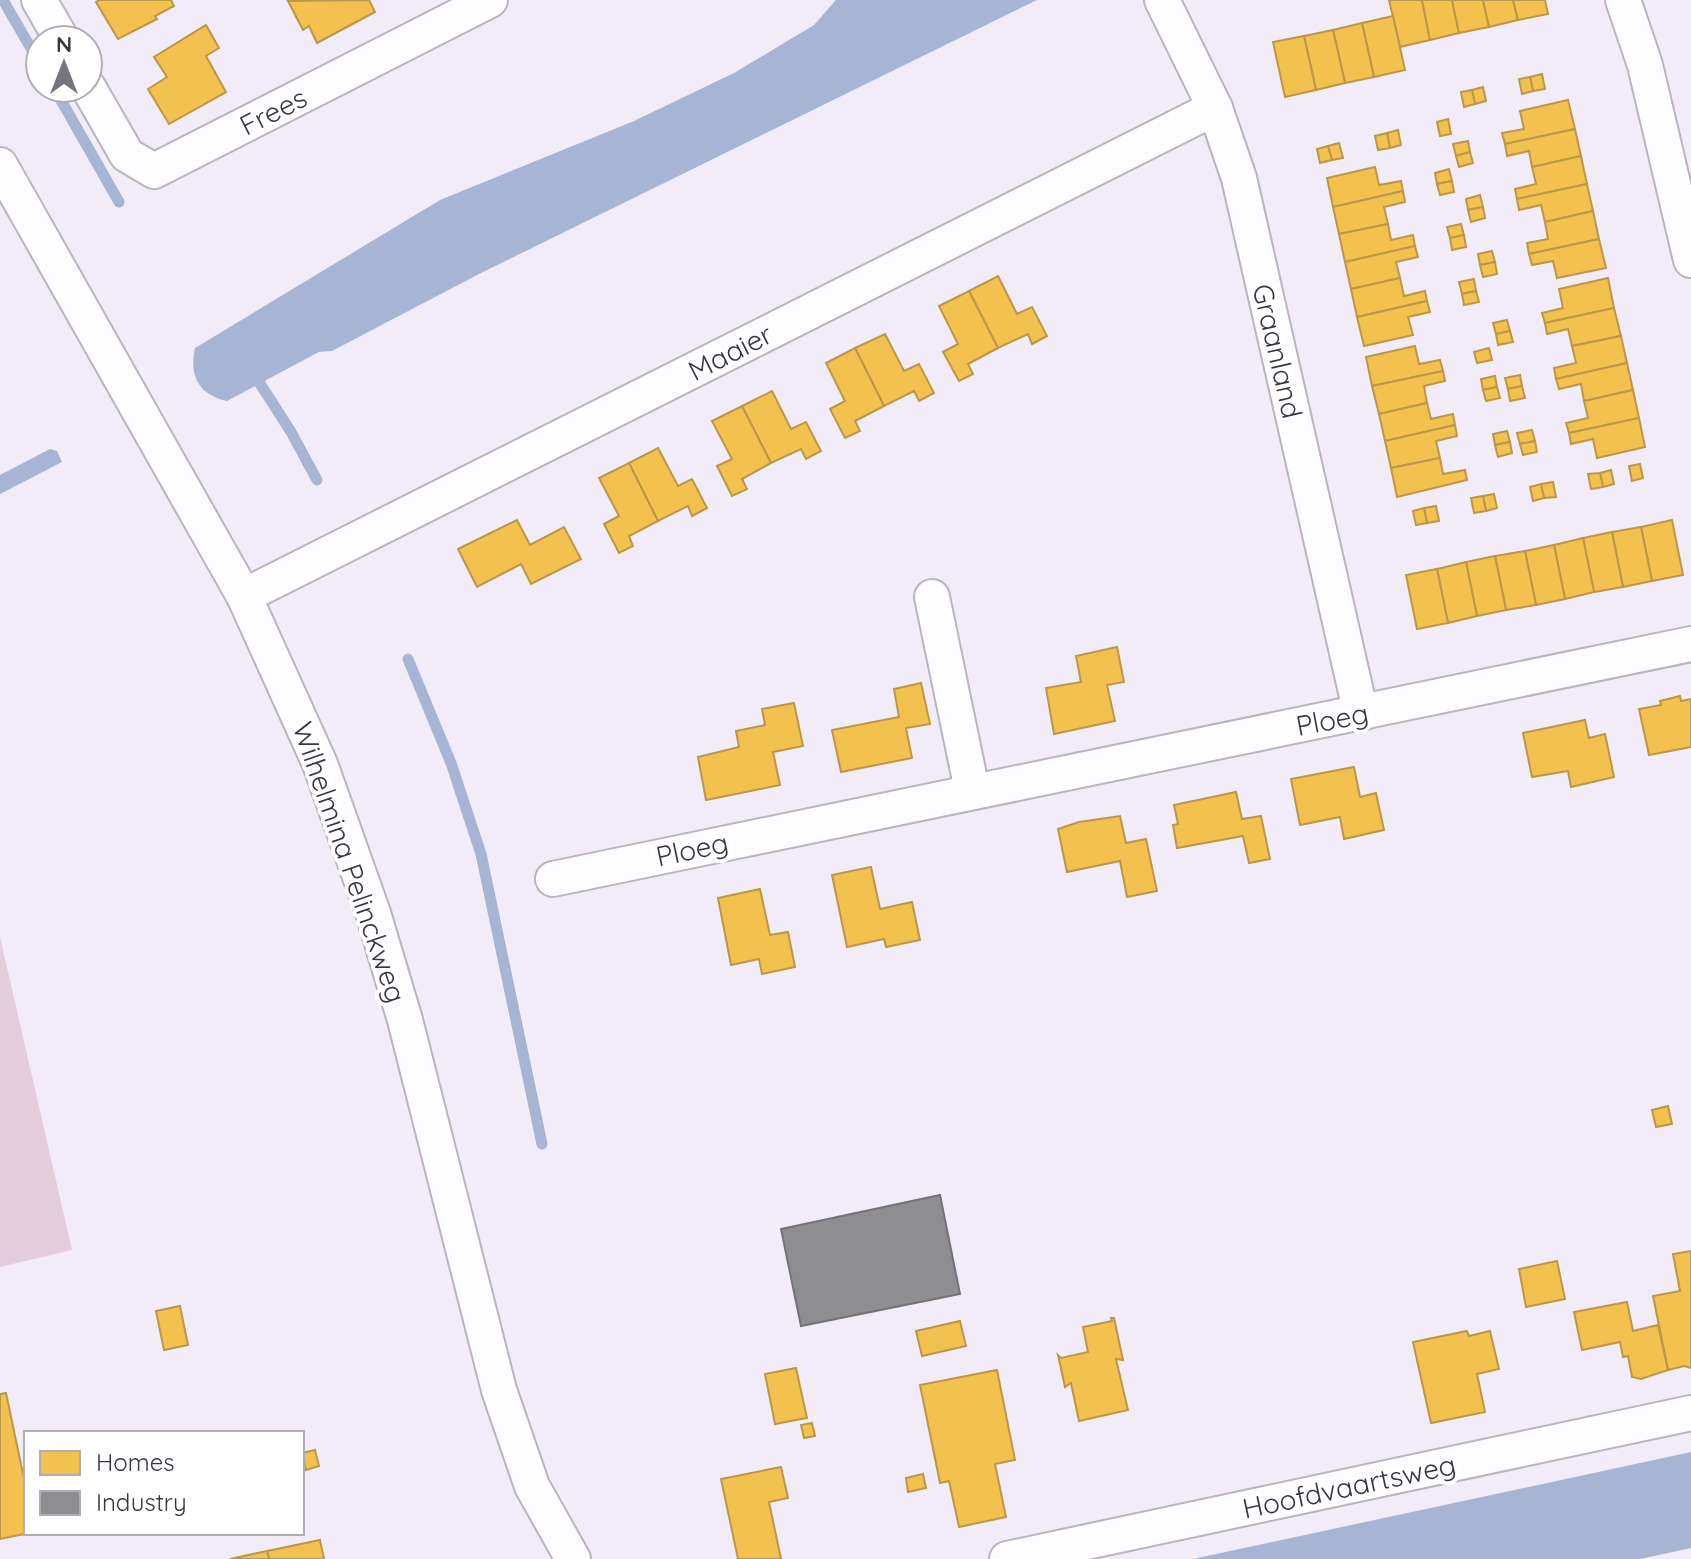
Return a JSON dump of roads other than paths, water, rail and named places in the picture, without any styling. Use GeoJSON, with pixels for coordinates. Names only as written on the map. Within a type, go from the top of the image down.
{"type":"FeatureCollection","features":[{"type":"Feature","properties":{"kind":"street"},"geometry":{"type":"LineString","coordinates":[[39,0],[53,24]]}},
{"type":"Feature","properties":{"kind":"street","name":"Frees"},"geometry":{"type":"LineString","coordinates":[[98,104],[127,155],[154,171],[490,0]]}},
{"type":"Feature","properties":{"kind":"street","name":"Graanland"},"geometry":{"type":"LineString","coordinates":[[1162,0],[1215,108],[1239,178],[1361,714]]}},
{"type":"Feature","properties":{"kind":"street"},"geometry":{"type":"LineString","coordinates":[[1623,0],[1645,65],[1690,247]]}},
{"type":"Feature","properties":{"kind":"street","name":"Maaier"},"geometry":{"type":"LineString","coordinates":[[244,596],[1215,108]]}},
{"type":"Feature","properties":{"kind":"street","name":"Wilhelmina Pelinckweg"},"geometry":{"type":"LineString","coordinates":[[0,165],[244,596],[320,764],[373,913],[405,1020],[499,1390],[532,1486],[573,1559]]}},
{"type":"Feature","properties":{"kind":"street"},"geometry":{"type":"LineString","coordinates":[[932,597],[972,790]]}},
{"type":"Feature","properties":{"kind":"street","name":"Ploeg"},"geometry":{"type":"LineString","coordinates":[[553,879],[972,790],[1361,714],[1691,644]]}},
{"type":"Feature","properties":{"kind":"street","name":"Hoofdvaartsweg"},"geometry":{"type":"LineString","coordinates":[[1007,1559],[1691,1413]]}},
{"type":"Feature","properties":{"kind":"water"},"geometry":{"type":"Polygon","coordinates":[[[836,0],[1037,0],[479,274],[332,351],[319,352],[227,401],[209,394],[198,382],[193,367],[195,348],[440,200],[634,121],[734,73],[814,25],[836,0]]]}},
{"type":"Feature","properties":{"kind":"water"},"geometry":{"type":"Polygon","coordinates":[[[50,449],[57,451],[62,462],[0,494],[0,475],[50,449]]]}},
{"type":"Feature","properties":{"kind":"water"},"geometry":{"type":"Polygon","coordinates":[[[1691,1452],[1691,1548],[1640,1559],[1193,1559],[1691,1452]]]}},
{"type":"Feature","properties":{"kind":"waterway"},"geometry":{"type":"LineString","coordinates":[[3,0],[24,36]]}},
{"type":"Feature","properties":{"kind":"waterway"},"geometry":{"type":"LineString","coordinates":[[63,104],[119,202]]}},
{"type":"Feature","properties":{"kind":"waterway"},"geometry":{"type":"LineString","coordinates":[[259,382],[317,480]]}},
{"type":"Feature","properties":{"kind":"waterway"},"geometry":{"type":"LineString","coordinates":[[408,659],[451,763],[481,854],[542,1144]]}}]}
